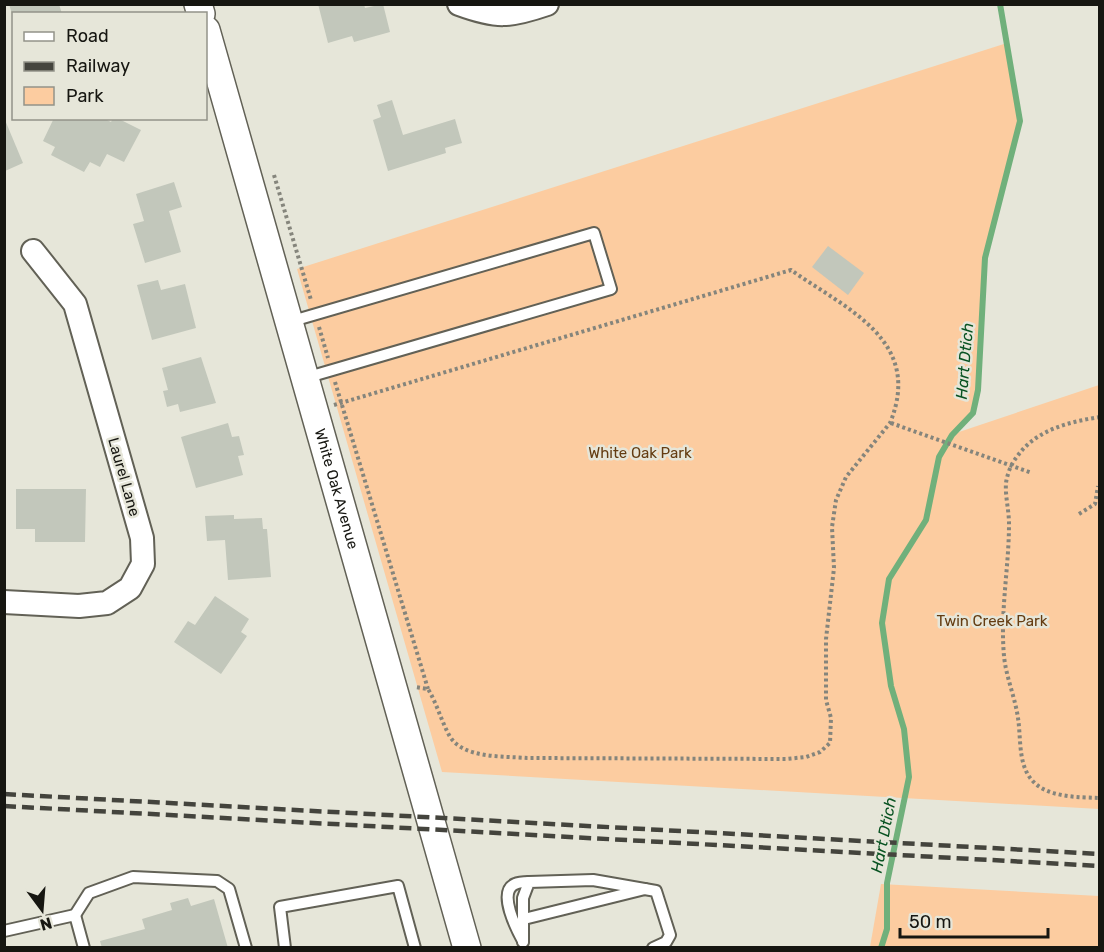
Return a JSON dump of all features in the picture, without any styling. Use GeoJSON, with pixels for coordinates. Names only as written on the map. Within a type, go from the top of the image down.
{"type":"FeatureCollection","features":[{"type":"Feature","properties":{"kind":"street"},"geometry":{"type":"LineString","coordinates":[[459,4],[487,15],[516,14],[547,4]]}},
{"type":"Feature","properties":{"kind":"street","name":"White Oak Avenue"},"geometry":{"type":"LineString","coordinates":[[207,34],[467,948]]}},
{"type":"Feature","properties":{"kind":"street","name":"Laurel Lane"},"geometry":{"type":"LineString","coordinates":[[4,602],[79,606],[107,603],[130,588],[143,564],[142,538],[75,304],[33,251]]}},
{"type":"Feature","properties":{"kind":"lane"},"geometry":{"type":"LineString","coordinates":[[288,322],[594,233],[611,289],[304,378]]}},
{"type":"Feature","properties":{"kind":"lane"},"geometry":{"type":"LineString","coordinates":[[4,931],[75,915],[89,893],[133,877],[217,881],[229,889],[246,948]]}},
{"type":"Feature","properties":{"kind":"lane"},"geometry":{"type":"LineString","coordinates":[[524,945],[513,922],[508,902],[509,890],[514,884],[593,880],[651,888],[660,896],[670,935],[666,942],[656,947]]}},
{"type":"Feature","properties":{"kind":"lane"},"geometry":{"type":"LineString","coordinates":[[524,945],[523,898],[529,882]]}},
{"type":"Feature","properties":{"kind":"lane"},"geometry":{"type":"LineString","coordinates":[[285,948],[280,907],[398,886],[415,948]]}},
{"type":"Feature","properties":{"kind":"lane"},"geometry":{"type":"LineString","coordinates":[[524,919],[651,888]]}},
{"type":"Feature","properties":{"kind":"lane"},"geometry":{"type":"LineString","coordinates":[[75,915],[84,948]]}},
{"type":"Feature","properties":{"kind":"path"},"geometry":{"type":"LineString","coordinates":[[270,163],[341,402],[428,689],[438,706],[450,736],[460,748],[490,755],[527,758],[786,759],[820,752],[830,743],[832,731],[826,700],[826,639],[834,568],[832,527],[836,500],[846,477],[890,423],[898,403],[897,379],[893,355],[883,337],[872,325],[791,270],[341,402],[314,413]]}},
{"type":"Feature","properties":{"kind":"path"},"geometry":{"type":"LineString","coordinates":[[1100,417],[1061,425],[1040,435],[1026,446],[1012,466],[1006,483],[1009,523],[1004,656],[1018,718],[1025,768],[1031,779],[1048,791],[1100,798]]}},
{"type":"Feature","properties":{"kind":"path"},"geometry":{"type":"LineString","coordinates":[[890,423],[1032,472]]}},
{"type":"Feature","properties":{"kind":"path"},"geometry":{"type":"LineString","coordinates":[[1079,514],[1097,506],[1098,486]]}},
{"type":"Feature","properties":{"kind":"path"},"geometry":{"type":"LineString","coordinates":[[393,691],[416,687],[428,689]]}},
{"type":"Feature","properties":{"kind":"green space","name":"White Oak Park"},"geometry":{"type":"Polygon","coordinates":[[[1007,43],[1020,121],[985,258],[978,390],[973,413],[953,434],[1099,385],[1099,809],[442,772],[297,269],[1007,43]]]}},
{"type":"Feature","properties":{"kind":"green space"},"geometry":{"type":"Polygon","coordinates":[[[881,884],[1099,896],[1099,947],[870,947],[881,884]]]}},
{"type":"Feature","properties":{"kind":"building"},"geometry":{"type":"Polygon","coordinates":[[[9,4],[59,4],[61,12],[12,12],[12,14],[9,4]]]}},
{"type":"Feature","properties":{"kind":"building"},"geometry":{"type":"Polygon","coordinates":[[[318,4],[364,4],[365,8],[383,4],[390,32],[354,42],[352,36],[328,43],[318,4]]]}},
{"type":"Feature","properties":{"kind":"building"},"geometry":{"type":"Polygon","coordinates":[[[392,100],[403,135],[455,119],[462,143],[445,148],[446,153],[388,171],[373,120],[381,117],[377,105],[392,100]]]}},
{"type":"Feature","properties":{"kind":"building"},"geometry":{"type":"Polygon","coordinates":[[[5,120],[23,163],[5,171],[5,120]]]}},
{"type":"Feature","properties":{"kind":"building"},"geometry":{"type":"Polygon","coordinates":[[[53,120],[107,120],[111,122],[121,120],[141,130],[124,162],[107,154],[100,167],[90,162],[84,172],[51,155],[55,147],[43,141],[53,120]]]}},
{"type":"Feature","properties":{"kind":"building"},"geometry":{"type":"Polygon","coordinates":[[[174,182],[182,207],[169,211],[181,252],[145,263],[133,224],[144,221],[136,194],[174,182]]]}},
{"type":"Feature","properties":{"kind":"building"},"geometry":{"type":"Polygon","coordinates":[[[828,246],[864,273],[848,295],[812,267],[828,246]]]}},
{"type":"Feature","properties":{"kind":"building"},"geometry":{"type":"Polygon","coordinates":[[[158,280],[161,290],[185,284],[196,328],[152,340],[137,285],[158,280]]]}},
{"type":"Feature","properties":{"kind":"building"},"geometry":{"type":"Polygon","coordinates":[[[201,357],[216,403],[180,412],[178,404],[167,407],[163,391],[168,390],[162,368],[201,357]]]}},
{"type":"Feature","properties":{"kind":"building"},"geometry":{"type":"Polygon","coordinates":[[[228,423],[232,437],[239,436],[244,455],[238,456],[243,475],[196,488],[181,437],[228,423]]]}},
{"type":"Feature","properties":{"kind":"building"},"geometry":{"type":"Polygon","coordinates":[[[16,489],[86,489],[85,542],[35,542],[35,529],[16,529],[16,489]]]}},
{"type":"Feature","properties":{"kind":"building"},"geometry":{"type":"Polygon","coordinates":[[[234,515],[234,519],[262,518],[263,529],[267,529],[271,577],[228,580],[225,540],[207,541],[205,516],[234,515]]]}},
{"type":"Feature","properties":{"kind":"building"},"geometry":{"type":"Polygon","coordinates":[[[215,596],[249,619],[241,632],[247,636],[221,674],[174,642],[188,621],[195,625],[215,596]]]}},
{"type":"Feature","properties":{"kind":"building"},"geometry":{"type":"Polygon","coordinates":[[[188,898],[191,906],[214,899],[228,948],[102,948],[100,941],[145,929],[142,919],[172,910],[170,903],[188,898]]]}},
{"type":"Feature","properties":{"kind":"waterway","name":"Hart Dtich"},"geometry":{"type":"LineString","coordinates":[[881,948],[887,929],[887,883],[909,777],[904,729],[891,686],[882,623],[889,579],[926,520],[939,457],[952,435],[973,413],[978,390],[985,258],[1020,121],[1000,4]]}},
{"type":"Feature","properties":{"kind":"railway"},"geometry":{"type":"LineString","coordinates":[[4,794],[1100,854]]}},
{"type":"Feature","properties":{"kind":"railway"},"geometry":{"type":"LineString","coordinates":[[4,806],[1100,866]]}},
{"type":"Feature","properties":{"kind":"park label","name":"Twin Creek Park"},"geometry":{"type":"Point","coordinates":[992,621]}}]}
